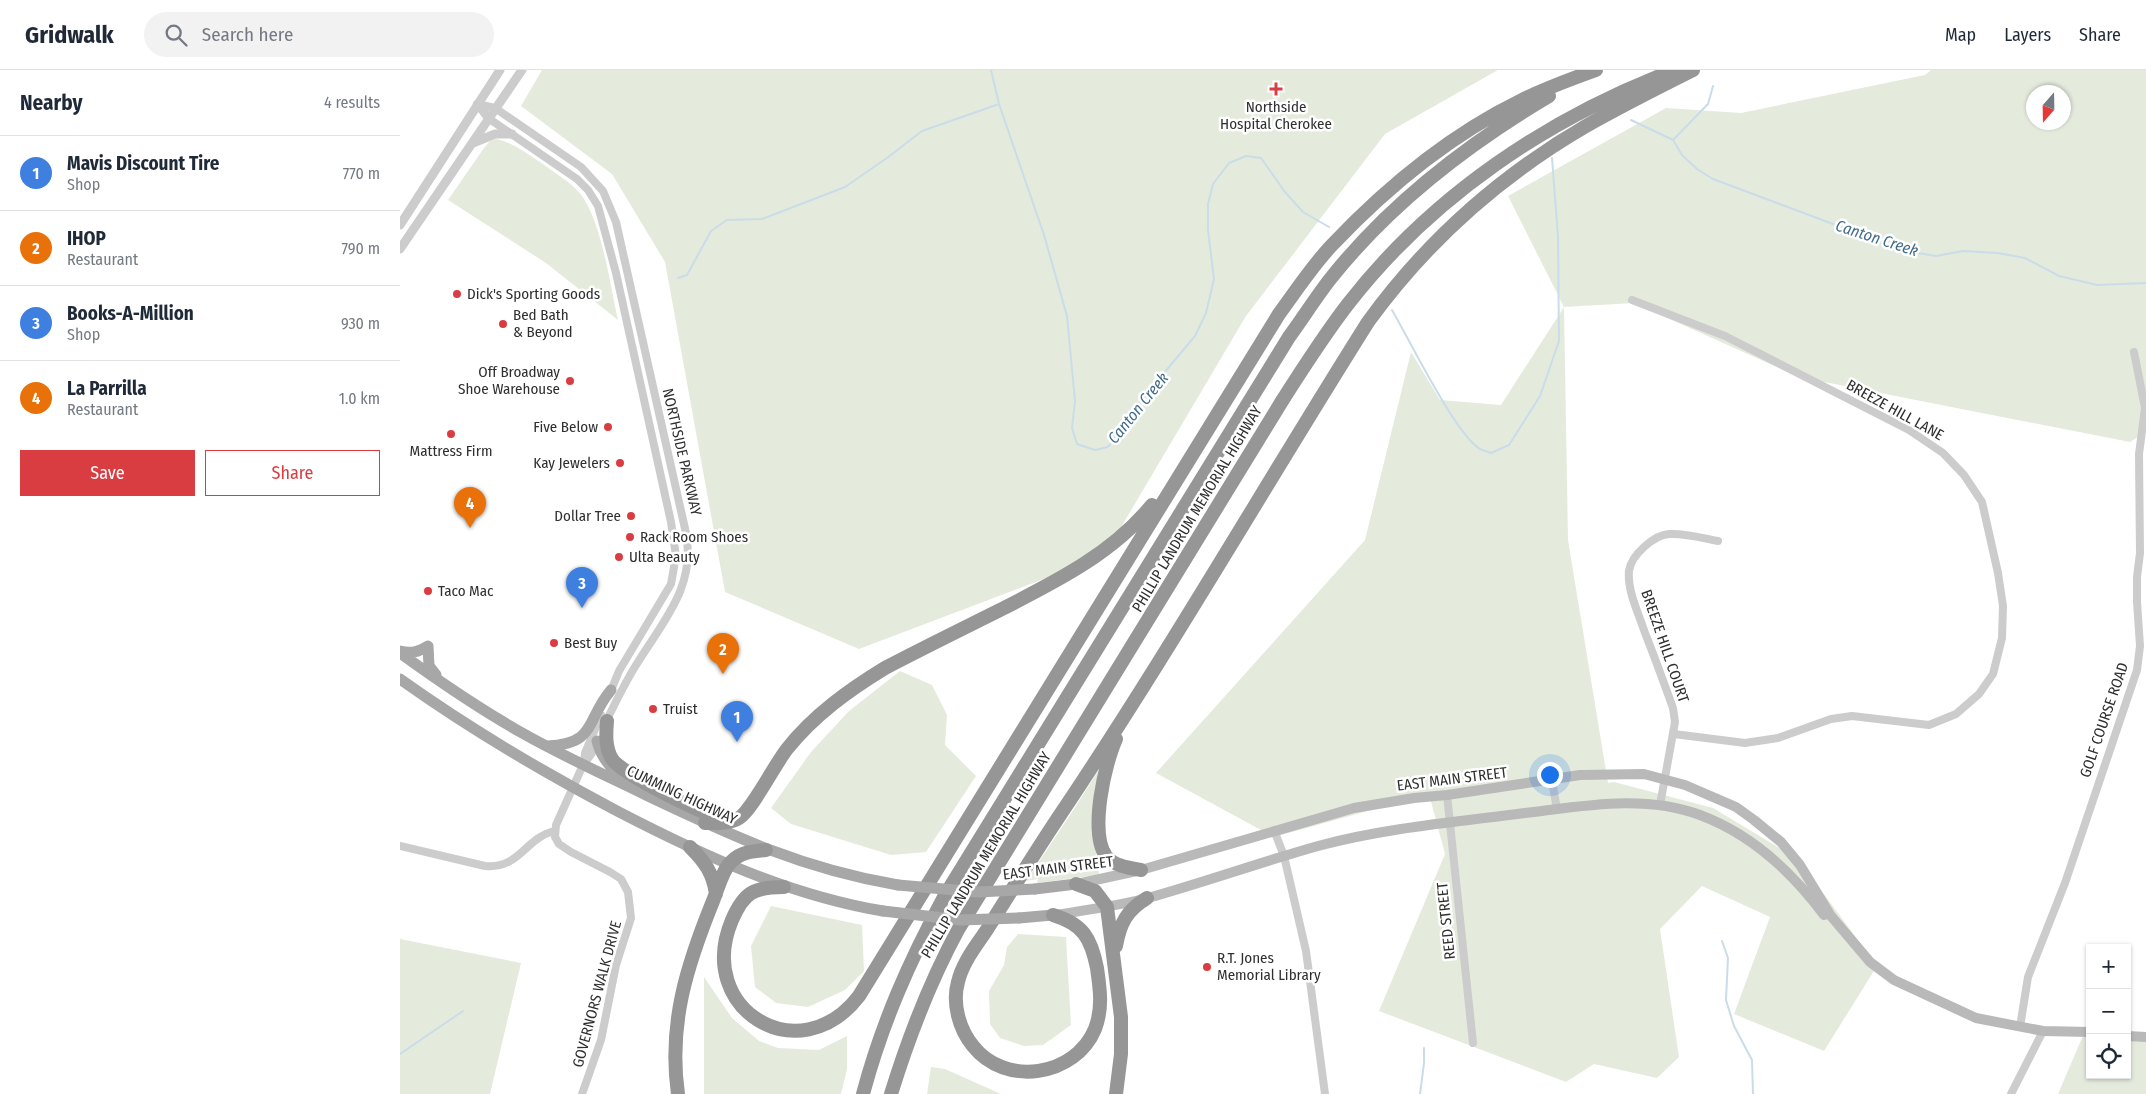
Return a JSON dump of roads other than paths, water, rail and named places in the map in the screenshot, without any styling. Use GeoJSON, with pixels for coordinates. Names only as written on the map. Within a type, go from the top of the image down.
{"type":"FeatureCollection","features":[{"type":"Feature","properties":{"kind":"highway"},"geometry":{"type":"LineString","coordinates":[[784,887],[757,889],[744,898],[726,934],[723,964],[730,990],[745,1010],[754,1018],[774,1027],[806,1030],[828,1024],[840,1016],[858,996],[1279,314],[1331,246],[1378,200],[1433,154],[1496,113],[1545,89],[1596,70]]}},
{"type":"Feature","properties":{"kind":"highway","name":"PHILLIP LANDRUM MEMORIAL HIGHWAY"},"geometry":{"type":"LineString","coordinates":[[863,1094],[880,1037],[898,989],[944,897],[1268,370],[1330,279],[1379,226],[1446,166],[1525,110],[1567,86],[1601,70]]}},
{"type":"Feature","properties":{"kind":"highway","name":"PHILLIP LANDRUM MEMORIAL HIGHWAY"},"geometry":{"type":"LineString","coordinates":[[891,1094],[929,986],[959,928],[1282,401],[1348,304],[1390,255],[1416,229],[1443,205],[1497,163],[1576,114],[1624,90],[1675,70]]}},
{"type":"Feature","properties":{"kind":"highway"},"geometry":{"type":"LineString","coordinates":[[1053,916],[1074,924],[1086,935],[1092,946],[1101,1001],[1096,1025],[1089,1040],[1077,1054],[1057,1066],[1034,1072],[1017,1071],[1000,1066],[981,1055],[966,1036],[957,1009],[958,980],[971,954],[1030,859],[1138,695],[1363,330],[1411,268],[1468,211],[1524,166],[1585,126],[1693,70]]}},
{"type":"Feature","properties":{"kind":"highway"},"geometry":{"type":"LineString","coordinates":[[705,823],[728,822],[739,818],[752,803],[788,747],[808,726],[863,681],[885,668],[1048,586],[1103,553],[1141,518],[1188,460]]}},
{"type":"Feature","properties":{"kind":"highway"},"geometry":{"type":"LineString","coordinates":[[1138,695],[1110,754],[1103,783],[1100,824],[1101,843],[1110,860],[1121,866],[1141,870]]}},
{"type":"Feature","properties":{"kind":"highway"},"geometry":{"type":"LineString","coordinates":[[606,721],[608,751],[612,759],[626,772],[719,818],[728,818],[740,812],[751,793],[760,782],[767,778]]}},
{"type":"Feature","properties":{"kind":"highway"},"geometry":{"type":"LineString","coordinates":[[690,848],[708,866],[714,878],[716,895]]}},
{"type":"Feature","properties":{"kind":"highway"},"geometry":{"type":"LineString","coordinates":[[678,1094],[675,1054],[680,997],[689,963],[728,865],[743,854],[766,850]]}},
{"type":"Feature","properties":{"kind":"highway"},"geometry":{"type":"LineString","coordinates":[[1076,884],[1095,891],[1107,907],[1121,1037],[1116,1094]]}},
{"type":"Feature","properties":{"kind":"highway"},"geometry":{"type":"LineString","coordinates":[[1114,959],[1119,930],[1125,917],[1130,910],[1147,898]]}},
{"type":"Feature","properties":{"kind":"main road"},"geometry":{"type":"LineString","coordinates":[[400,652],[409,654],[428,646],[429,666],[432,672],[454,691]]}},
{"type":"Feature","properties":{"kind":"main road","name":"CUMMING HIGHWAY"},"geometry":{"type":"LineString","coordinates":[[400,652],[454,691],[504,723],[546,746],[705,823],[766,850],[833,872],[898,885],[978,892]]}},
{"type":"Feature","properties":{"kind":"main road"},"geometry":{"type":"LineString","coordinates":[[400,678],[453,717],[574,788],[690,848],[784,887]]}},
{"type":"Feature","properties":{"kind":"main road"},"geometry":{"type":"LineString","coordinates":[[546,746],[576,742],[586,734],[603,700],[611,690]]}},
{"type":"Feature","properties":{"kind":"main road"},"geometry":{"type":"LineString","coordinates":[[597,741],[600,752],[623,784]]}},
{"type":"Feature","properties":{"kind":"main road","name":"EAST MAIN STREET"},"geometry":{"type":"LineString","coordinates":[[978,892],[1035,889],[1076,884],[1141,870],[1354,808],[1414,798],[1552,781],[1580,775],[1644,774],[1686,785],[1736,808],[1781,842],[1800,865],[1831,916],[1865,956]]}},
{"type":"Feature","properties":{"kind":"main road","name":"EAST MAIN STREET"},"geometry":{"type":"LineString","coordinates":[[784,887],[839,902],[883,911],[961,920],[1053,916],[1147,898],[1284,856],[1329,844],[1392,831],[1557,809],[1646,803],[1700,815],[1729,828],[1751,842],[1793,878],[1839,934],[1894,980],[1976,1018],[2043,1031],[2086,1032]]}},
{"type":"Feature","properties":{"kind":"main road"},"geometry":{"type":"LineString","coordinates":[[2131,1036],[2146,1037]]}},
{"type":"Feature","properties":{"kind":"street"},"geometry":{"type":"LineString","coordinates":[[400,225],[500,70]]}},
{"type":"Feature","properties":{"kind":"street"},"geometry":{"type":"LineString","coordinates":[[400,249],[494,108],[522,70]]}},
{"type":"Feature","properties":{"kind":"street","name":"NORTHSIDE PARKWAY"},"geometry":{"type":"LineString","coordinates":[[477,104],[494,108],[581,167],[596,182],[610,206],[616,222],[688,540],[688,568],[679,596],[626,681],[592,753],[583,765]]}},
{"type":"Feature","properties":{"kind":"street","name":"NORTHSIDE PARKWAY"},"geometry":{"type":"LineString","coordinates":[[477,104],[488,118],[577,179],[592,196],[600,212],[616,273],[676,547],[675,567],[668,589],[619,671],[585,753],[583,765]]}},
{"type":"Feature","properties":{"kind":"street"},"geometry":{"type":"LineString","coordinates":[[470,144],[495,134],[512,134]]}},
{"type":"Feature","properties":{"kind":"street","name":"BREEZE HILL LANE"},"geometry":{"type":"LineString","coordinates":[[1632,300],[1725,336],[1909,430],[1943,453],[1964,475],[1982,502],[1998,573],[2003,606],[2002,638],[1993,674],[1979,694],[1956,714],[1929,725],[1852,716],[1830,719],[1778,738],[1745,743],[1674,734]]}},
{"type":"Feature","properties":{"kind":"street","name":"GOLF COURSE ROAD"},"geometry":{"type":"LineString","coordinates":[[2020,1027],[2028,977],[2065,883],[2137,670],[2140,646],[2136,577],[2140,553],[2139,454],[2146,408],[2134,352]]}},
{"type":"Feature","properties":{"kind":"street","name":"BREEZE HILL COURT"},"geometry":{"type":"LineString","coordinates":[[1660,805],[1675,722],[1673,708],[1636,608],[1630,584],[1629,569],[1640,552],[1652,541],[1667,534],[1684,534],[1718,541]]}},
{"type":"Feature","properties":{"kind":"street"},"geometry":{"type":"LineString","coordinates":[[400,846],[494,867],[511,862],[534,840],[554,831],[583,765]]}},
{"type":"Feature","properties":{"kind":"street"},"geometry":{"type":"LineString","coordinates":[[1552,781],[1557,809]]}},
{"type":"Feature","properties":{"kind":"street","name":"REED STREET"},"geometry":{"type":"LineString","coordinates":[[1446,795],[1473,1043]]}},
{"type":"Feature","properties":{"kind":"street"},"geometry":{"type":"LineString","coordinates":[[1274,830],[1284,856],[1306,951],[1325,1094]]}},
{"type":"Feature","properties":{"kind":"street","name":"GOVERNORS WALK DRIVE"},"geometry":{"type":"LineString","coordinates":[[554,831],[559,844],[621,880],[628,892],[631,906],[631,918],[616,965],[601,1040],[582,1094]]}},
{"type":"Feature","properties":{"kind":"street"},"geometry":{"type":"LineString","coordinates":[[2011,1094],[2043,1031]]}},
{"type":"Feature","properties":{"kind":"waterway","name":"Canton Creek"},"geometry":{"type":"LineString","coordinates":[[991,70],[999,104],[1044,235],[1067,316],[1075,401],[1072,428],[1077,444],[1095,450],[1108,447],[1148,392],[1195,336],[1206,313],[1214,279],[1208,230],[1208,204],[1213,184],[1229,163],[1246,156],[1261,158],[1285,192],[1303,212],[1329,227]]}},
{"type":"Feature","properties":{"kind":"waterway"},"geometry":{"type":"LineString","coordinates":[[1673,140],[1708,104],[1713,86]]}},
{"type":"Feature","properties":{"kind":"waterway"},"geometry":{"type":"LineString","coordinates":[[678,278],[687,275],[711,231],[727,220],[762,219],[845,187],[922,131],[999,104]]}},
{"type":"Feature","properties":{"kind":"waterway","name":"Canton Creek"},"geometry":{"type":"LineString","coordinates":[[1631,120],[1673,140],[1682,155],[1697,169],[1713,179],[1905,251],[1936,256],[1963,251],[1998,253],[2025,258],[2059,276],[2097,285],[2146,283]]}},
{"type":"Feature","properties":{"kind":"waterway","name":"Canton Creek"},"geometry":{"type":"LineString","coordinates":[[1392,310],[1446,406],[1470,440],[1480,449],[1491,453],[1509,445],[1540,396],[1559,341],[1558,237],[1552,158]]}},
{"type":"Feature","properties":{"kind":"waterway"},"geometry":{"type":"LineString","coordinates":[[1722,941],[1728,958],[1726,1000],[1734,1026],[1752,1060],[1753,1094]]}},
{"type":"Feature","properties":{"kind":"waterway"},"geometry":{"type":"LineString","coordinates":[[400,1054],[463,1011]]}},
{"type":"Feature","properties":{"kind":"waterway"},"geometry":{"type":"LineString","coordinates":[[1420,1094],[1424,1048]]}},
{"type":"Feature","properties":{"kind":"place","name":"Northside Hospital Cherokee"},"geometry":{"type":"Point","coordinates":[1276,89]}},
{"type":"Feature","properties":{"kind":"place","name":"Dick's Sporting Goods"},"geometry":{"type":"Point","coordinates":[457,294]}},
{"type":"Feature","properties":{"kind":"place","name":"Bed Bath & Beyond"},"geometry":{"type":"Point","coordinates":[503,324]}},
{"type":"Feature","properties":{"kind":"place","name":"Off Broadway Shoe Warehouse"},"geometry":{"type":"Point","coordinates":[570,381]}},
{"type":"Feature","properties":{"kind":"place","name":"Five Below"},"geometry":{"type":"Point","coordinates":[608,427]}},
{"type":"Feature","properties":{"kind":"place","name":"Mattress Firm"},"geometry":{"type":"Point","coordinates":[451,434]}},
{"type":"Feature","properties":{"kind":"place","name":"Kay Jewelers"},"geometry":{"type":"Point","coordinates":[620,463]}},
{"type":"Feature","properties":{"kind":"place","name":"Dollar Tree"},"geometry":{"type":"Point","coordinates":[631,516]}},
{"type":"Feature","properties":{"kind":"place","name":"La Parrilla"},"geometry":{"type":"Point","coordinates":[470,528]}},
{"type":"Feature","properties":{"kind":"place","name":"Rack Room Shoes"},"geometry":{"type":"Point","coordinates":[630,537]}},
{"type":"Feature","properties":{"kind":"place","name":"Ulta Beauty"},"geometry":{"type":"Point","coordinates":[619,557]}},
{"type":"Feature","properties":{"kind":"place","name":"Taco Mac"},"geometry":{"type":"Point","coordinates":[428,591]}},
{"type":"Feature","properties":{"kind":"place","name":"Books-A-Million"},"geometry":{"type":"Point","coordinates":[582,608]}},
{"type":"Feature","properties":{"kind":"place","name":"Best Buy"},"geometry":{"type":"Point","coordinates":[554,643]}},
{"type":"Feature","properties":{"kind":"place","name":"IHOP"},"geometry":{"type":"Point","coordinates":[723,674]}},
{"type":"Feature","properties":{"kind":"place","name":"Truist"},"geometry":{"type":"Point","coordinates":[653,709]}},
{"type":"Feature","properties":{"kind":"place","name":"Mavis Discount Tire"},"geometry":{"type":"Point","coordinates":[737,742]}},
{"type":"Feature","properties":{"kind":"place","name":"R.T. Jones Memorial Library"},"geometry":{"type":"Point","coordinates":[1207,967]}}]}
